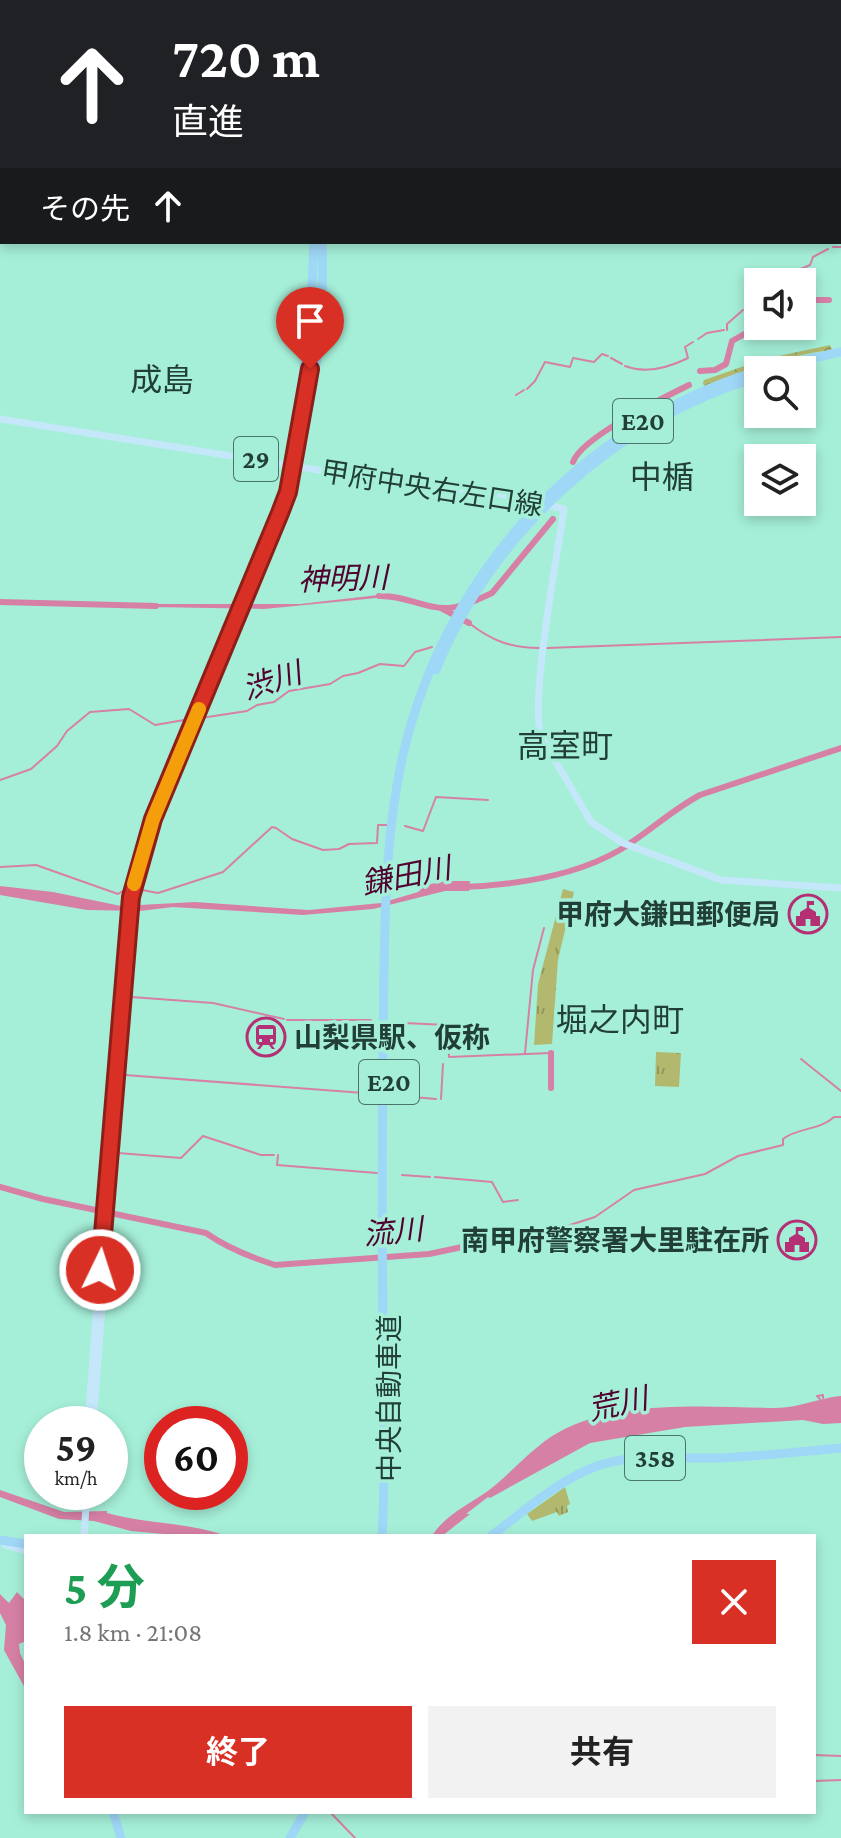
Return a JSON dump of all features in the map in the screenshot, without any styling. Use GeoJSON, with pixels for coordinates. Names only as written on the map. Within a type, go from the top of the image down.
{"type":"FeatureCollection","features":[{"type":"Feature","properties":{"kind":"highway"},"geometry":{"type":"LineString","coordinates":[[314,415],[327,301],[319,244]]}},
{"type":"Feature","properties":{"kind":"highway"},"geometry":{"type":"LineString","coordinates":[[300,393],[305,373],[319,244]]}},
{"type":"Feature","properties":{"kind":"highway","name":"29"},"geometry":{"type":"LineString","coordinates":[[131,916],[153,819],[288,492],[310,369],[319,244]]}},
{"type":"Feature","properties":{"kind":"highway","name":"中央自動車道"},"geometry":{"type":"LineString","coordinates":[[816,357],[841,352]]}},
{"type":"Feature","properties":{"kind":"highway"},"geometry":{"type":"LineString","coordinates":[[816,364],[841,359]]}},
{"type":"Feature","properties":{"kind":"highway","name":"中央自動車道"},"geometry":{"type":"LineString","coordinates":[[385,1534],[389,913],[399,808],[408,756],[430,685],[454,624],[490,561],[597,452],[638,425],[701,391],[744,375]]}},
{"type":"Feature","properties":{"kind":"highway","name":"中央自動車道"},"geometry":{"type":"LineString","coordinates":[[547,500],[601,458],[661,419],[744,382]]}},
{"type":"Feature","properties":{"kind":"highway"},"geometry":{"type":"LineString","coordinates":[[126,1000],[131,916]]}},
{"type":"Feature","properties":{"kind":"highway","name":"358"},"geometry":{"type":"LineString","coordinates":[[494,1534],[558,1485],[608,1463],[640,1458],[720,1458],[841,1448]]}},
{"type":"Feature","properties":{"kind":"highway"},"geometry":{"type":"LineString","coordinates":[[2,1543],[24,1548]]}},
{"type":"Feature","properties":{"kind":"highway"},"geometry":{"type":"LineString","coordinates":[[111,1814],[120,1838]]}},
{"type":"Feature","properties":{"kind":"highway"},"geometry":{"type":"LineString","coordinates":[[290,1838],[304,1814]]}},
{"type":"Feature","properties":{"kind":"highway"},"geometry":{"type":"LineString","coordinates":[[297,1838],[310,1814]]}},
{"type":"Feature","properties":{"kind":"main road","name":"甲府中央右左口線"},"geometry":{"type":"LineString","coordinates":[[0,419],[399,483],[497,493],[564,509],[537,717],[540,734],[591,822],[623,843],[721,880],[841,888]]}},
{"type":"Feature","properties":{"kind":"main road"},"geometry":{"type":"LineString","coordinates":[[91,1406],[131,916]]}},
{"type":"Feature","properties":{"kind":"main road"},"geometry":{"type":"LineString","coordinates":[[107,1212],[126,1000]]}},
{"type":"Feature","properties":{"kind":"main road"},"geometry":{"type":"LineString","coordinates":[[83,1534],[84,1510]]}},
{"type":"Feature","properties":{"kind":"main road"},"geometry":{"type":"LineString","coordinates":[[83,1534],[85,1510]]}},
{"type":"Feature","properties":{"kind":"green space"},"geometry":{"type":"Polygon","coordinates":[[[830,345],[832,350],[797,356],[779,356],[830,345]]]}},
{"type":"Feature","properties":{"kind":"green space"},"geometry":{"type":"Polygon","coordinates":[[[744,366],[744,372],[704,386],[704,380],[744,366]]]}},
{"type":"Feature","properties":{"kind":"green space"},"geometry":{"type":"Polygon","coordinates":[[[563,889],[574,892],[558,960],[552,1044],[534,1045],[538,984],[563,889]]]}},
{"type":"Feature","properties":{"kind":"green space"},"geometry":{"type":"Polygon","coordinates":[[[656,1052],[681,1053],[679,1087],[655,1086],[656,1052]]]}},
{"type":"Feature","properties":{"kind":"green space"},"geometry":{"type":"Polygon","coordinates":[[[565,1487],[570,1504],[567,1506],[568,1512],[559,1516],[557,1512],[532,1521],[527,1514],[565,1487]]]}},
{"type":"Feature","properties":{"kind":"shaded area"},"geometry":{"type":"Polygon","coordinates":[[[387,594],[387,597],[264,609],[150,607],[150,604],[300,604],[387,594]]]}},
{"type":"Feature","properties":{"kind":"shaded area"},"geometry":{"type":"Polygon","coordinates":[[[445,881],[470,881],[469,891],[445,891],[373,909],[303,915],[173,907],[140,911],[87,910],[0,895],[0,886],[53,892],[121,906],[195,902],[309,910],[381,903],[445,881]]]}},
{"type":"Feature","properties":{"kind":"shaded area"},"geometry":{"type":"Polygon","coordinates":[[[841,1396],[841,1423],[823,1424],[803,1420],[685,1427],[590,1443],[488,1497],[445,1534],[434,1534],[445,1521],[493,1487],[542,1444],[583,1421],[608,1414],[665,1407],[784,1408],[841,1396]]]}},
{"type":"Feature","properties":{"kind":"shaded area"},"geometry":{"type":"Polygon","coordinates":[[[0,1490],[24,1498],[24,1506],[0,1497],[0,1490]]]}},
{"type":"Feature","properties":{"kind":"shaded area"},"geometry":{"type":"Polygon","coordinates":[[[35,1510],[107,1511],[122,1517],[220,1534],[131,1531],[94,1521],[59,1519],[35,1510]]]}},
{"type":"Feature","properties":{"kind":"shaded area"},"geometry":{"type":"Polygon","coordinates":[[[17,1592],[24,1599],[24,1642],[19,1644],[24,1662],[24,1686],[4,1650],[6,1625],[0,1613],[0,1594],[9,1603],[17,1592]]]}},
{"type":"Feature","properties":{"kind":"waterway"},"geometry":{"type":"LineString","coordinates":[[833,247],[841,247]]}},
{"type":"Feature","properties":{"kind":"waterway"},"geometry":{"type":"LineString","coordinates":[[803,268],[810,265],[813,257],[828,249]]}},
{"type":"Feature","properties":{"kind":"waterway","name":"神明川"},"geometry":{"type":"LineString","coordinates":[[816,300],[829,300]]}},
{"type":"Feature","properties":{"kind":"waterway"},"geometry":{"type":"LineString","coordinates":[[727,330],[727,324],[743,310]]}},
{"type":"Feature","properties":{"kind":"waterway"},"geometry":{"type":"LineString","coordinates":[[698,339],[707,333],[724,330]]}},
{"type":"Feature","properties":{"kind":"waterway","name":"神明川"},"geometry":{"type":"LineString","coordinates":[[700,371],[715,370],[726,364],[732,341],[744,334]]}},
{"type":"Feature","properties":{"kind":"waterway"},"geometry":{"type":"LineString","coordinates":[[625,366],[649,370],[673,365],[688,358],[685,347],[693,342]]}},
{"type":"Feature","properties":{"kind":"waterway"},"geometry":{"type":"LineString","coordinates":[[527,389],[545,362],[570,367],[573,358],[594,362],[602,354],[608,356]]}},
{"type":"Feature","properties":{"kind":"waterway"},"geometry":{"type":"LineString","coordinates":[[611,358],[622,364]]}},
{"type":"Feature","properties":{"kind":"waterway","name":"神明川"},"geometry":{"type":"LineString","coordinates":[[573,462],[591,441],[607,430],[689,385]]}},
{"type":"Feature","properties":{"kind":"waterway"},"geometry":{"type":"LineString","coordinates":[[516,395],[524,390]]}},
{"type":"Feature","properties":{"kind":"waterway","name":"神明川"},"geometry":{"type":"LineString","coordinates":[[379,596],[448,608],[492,593],[553,519]]}},
{"type":"Feature","properties":{"kind":"waterway","name":"神明川"},"geometry":{"type":"LineString","coordinates":[[0,602],[156,606]]}},
{"type":"Feature","properties":{"kind":"waterway"},"geometry":{"type":"LineString","coordinates":[[441,608],[469,623]]}},
{"type":"Feature","properties":{"kind":"waterway","name":"渋川"},"geometry":{"type":"LineString","coordinates":[[469,623],[502,642],[540,648]]}},
{"type":"Feature","properties":{"kind":"waterway","name":"渋川"},"geometry":{"type":"LineString","coordinates":[[547,648],[841,637]]}},
{"type":"Feature","properties":{"kind":"waterway","name":"渋川"},"geometry":{"type":"LineString","coordinates":[[201,718],[247,711],[257,705],[274,702],[289,691],[330,684],[343,676],[380,664],[404,666],[415,652],[432,647]]}},
{"type":"Feature","properties":{"kind":"waterway","name":"渋川"},"geometry":{"type":"LineString","coordinates":[[0,780],[31,769],[90,712],[129,709],[155,725],[190,719]]}},
{"type":"Feature","properties":{"kind":"waterway","name":"鎌田川"},"geometry":{"type":"LineString","coordinates":[[463,887],[522,881],[582,867],[618,851],[700,795],[841,748]]}},
{"type":"Feature","properties":{"kind":"waterway"},"geometry":{"type":"LineString","coordinates":[[405,826],[423,831],[436,797],[488,800]]}},
{"type":"Feature","properties":{"kind":"waterway"},"geometry":{"type":"LineString","coordinates":[[142,890],[158,893],[223,872],[272,827],[292,839],[323,850],[339,849],[349,844],[377,843],[378,825],[387,825]]}},
{"type":"Feature","properties":{"kind":"waterway"},"geometry":{"type":"LineString","coordinates":[[0,867],[36,865],[118,894],[126,889]]}},
{"type":"Feature","properties":{"kind":"waterway"},"geometry":{"type":"LineString","coordinates":[[525,1053],[533,970],[544,928]]}},
{"type":"Feature","properties":{"kind":"waterway"},"geometry":{"type":"LineString","coordinates":[[131,997],[213,1003],[284,1019]]}},
{"type":"Feature","properties":{"kind":"waterway"},"geometry":{"type":"LineString","coordinates":[[287,1020],[371,1020]]}},
{"type":"Feature","properties":{"kind":"waterway"},"geometry":{"type":"LineString","coordinates":[[403,1023],[448,1025],[449,1057],[551,1053]]}},
{"type":"Feature","properties":{"kind":"waterway","name":"流川"},"geometry":{"type":"LineString","coordinates":[[551,1053],[551,1088]]}},
{"type":"Feature","properties":{"kind":"waterway"},"geometry":{"type":"LineString","coordinates":[[801,1059],[841,1091]]}},
{"type":"Feature","properties":{"kind":"waterway"},"geometry":{"type":"LineString","coordinates":[[441,1099],[443,1064]]}},
{"type":"Feature","properties":{"kind":"waterway"},"geometry":{"type":"LineString","coordinates":[[125,1075],[377,1094]]}},
{"type":"Feature","properties":{"kind":"waterway"},"geometry":{"type":"LineString","coordinates":[[401,1096],[436,1099]]}},
{"type":"Feature","properties":{"kind":"waterway","name":"流川"},"geometry":{"type":"LineString","coordinates":[[518,1239],[595,1217],[634,1190],[705,1174],[738,1156],[783,1145],[783,1139],[795,1132],[841,1117]]}},
{"type":"Feature","properties":{"kind":"waterway"},"geometry":{"type":"LineString","coordinates":[[118,1153],[181,1158],[203,1136],[261,1155],[274,1155]]}},
{"type":"Feature","properties":{"kind":"waterway"},"geometry":{"type":"LineString","coordinates":[[278,1155],[277,1165],[377,1173]]}},
{"type":"Feature","properties":{"kind":"waterway"},"geometry":{"type":"LineString","coordinates":[[402,1175],[430,1177]]}},
{"type":"Feature","properties":{"kind":"waterway"},"geometry":{"type":"LineString","coordinates":[[435,1177],[492,1182],[503,1202],[518,1200]]}},
{"type":"Feature","properties":{"kind":"waterway","name":"流川"},"geometry":{"type":"LineString","coordinates":[[0,1187],[206,1233],[239,1252],[275,1265],[429,1254],[500,1239],[518,1239]]}},
{"type":"Feature","properties":{"kind":"waterway"},"geometry":{"type":"LineString","coordinates":[[820,1399],[817,1396],[823,1395],[823,1398]]}},
{"type":"Feature","properties":{"kind":"waterway"},"geometry":{"type":"LineString","coordinates":[[816,1755],[841,1756]]}},
{"type":"Feature","properties":{"kind":"waterway"},"geometry":{"type":"LineString","coordinates":[[816,1781],[841,1780]]}},
{"type":"Feature","properties":{"kind":"waterway"},"geometry":{"type":"LineString","coordinates":[[332,1814],[355,1838]]}},
{"type":"Feature","properties":{"kind":"slow traffic"},"geometry":{"type":"LineString","coordinates":[[134,884],[153,819],[199,709]]}},
{"type":"Feature","properties":{"kind":"place","name":"甲府大鎌田郵便局"},"geometry":{"type":"Point","coordinates":[808,914]}},
{"type":"Feature","properties":{"kind":"place","name":"山梨県駅、仮称"},"geometry":{"type":"Point","coordinates":[266,1037]}},
{"type":"Feature","properties":{"kind":"place","name":"南甲府警察署大里駐在所"},"geometry":{"type":"Point","coordinates":[797,1240]}},
{"type":"Feature","properties":{"kind":"district","name":"成島"},"geometry":{"type":"Point","coordinates":[162,380]}},
{"type":"Feature","properties":{"kind":"district","name":"中楯"},"geometry":{"type":"Point","coordinates":[662,477]}},
{"type":"Feature","properties":{"kind":"district","name":"高室町"},"geometry":{"type":"Point","coordinates":[565,746]}},
{"type":"Feature","properties":{"kind":"district","name":"堀之内町"},"geometry":{"type":"Point","coordinates":[620,1020]}},
{"type":"Feature","properties":{"kind":"route"},"geometry":{"type":"LineString","coordinates":[[100,1270],[131,897],[153,819],[288,492],[310,369]]}},
{"type":"Feature","properties":{"kind":"water label","name":"荒川"},"geometry":{"type":"Point","coordinates":[618,1404]}}]}
